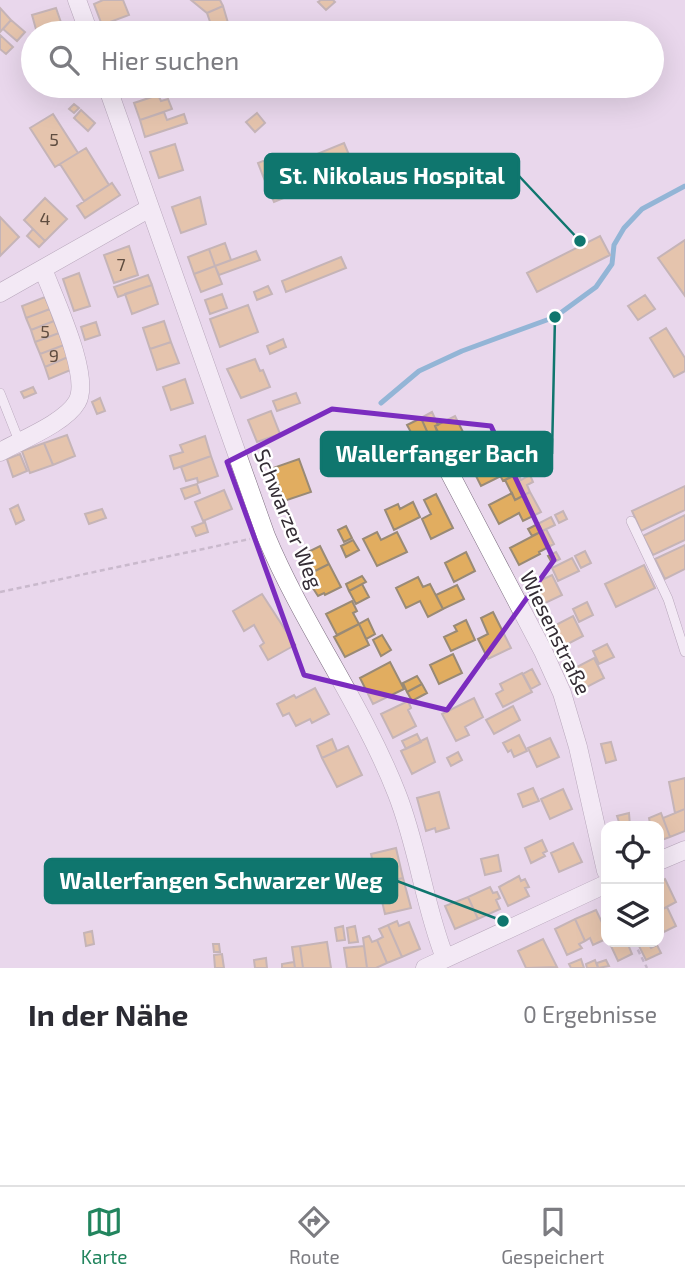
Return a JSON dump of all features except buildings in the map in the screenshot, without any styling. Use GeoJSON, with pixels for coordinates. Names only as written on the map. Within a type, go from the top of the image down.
{"type":"FeatureCollection","features":[{"type":"Feature","properties":{"kind":"street"},"geometry":{"type":"LineString","coordinates":[[77,0],[85,21]]}},
{"type":"Feature","properties":{"kind":"street","name":"Schwarzer Weg"},"geometry":{"type":"LineString","coordinates":[[111,98],[266,536],[297,604],[362,719],[398,796],[433,922],[456,960]]}},
{"type":"Feature","properties":{"kind":"street"},"geometry":{"type":"LineString","coordinates":[[0,293],[150,208]]}},
{"type":"Feature","properties":{"kind":"street"},"geometry":{"type":"LineString","coordinates":[[0,452],[67,413],[77,402],[81,388],[77,359],[43,269]]}},
{"type":"Feature","properties":{"kind":"street","name":"Wiesenstraße"},"geometry":{"type":"LineString","coordinates":[[446,466],[543,651],[562,693],[578,747],[601,849]]}},
{"type":"Feature","properties":{"kind":"street"},"geometry":{"type":"LineString","coordinates":[[664,859],[685,850]]}},
{"type":"Feature","properties":{"kind":"street"},"geometry":{"type":"LineString","coordinates":[[425,968],[456,960],[601,887]]}},
{"type":"Feature","properties":{"kind":"lane"},"geometry":{"type":"LineString","coordinates":[[0,393],[19,441]]}},
{"type":"Feature","properties":{"kind":"lane"},"geometry":{"type":"LineString","coordinates":[[631,521],[668,599],[685,652]]}},
{"type":"Feature","properties":{"kind":"path"},"geometry":{"type":"LineString","coordinates":[[0,592],[266,536]]}},
{"type":"Feature","properties":{"kind":"path"},"geometry":{"type":"LineString","coordinates":[[636,947],[647,968]]}},
{"type":"Feature","properties":{"kind":"highlighted area"},"geometry":{"type":"Polygon","coordinates":[[[332,409],[491,426],[554,560],[447,710],[304,675],[227,462],[332,409]]]}},
{"type":"Feature","properties":{"kind":"waterway"},"geometry":{"type":"LineString","coordinates":[[381,403],[419,371],[462,351],[555,317],[596,287],[612,264],[614,245],[624,228],[642,209],[685,186]]}},
{"type":"Feature","properties":{"kind":"place","name":"St. Nikolaus Hospital"},"geometry":{"type":"Point","coordinates":[580,241]}},
{"type":"Feature","properties":{"kind":"place","name":"Wallerfanger Bach"},"geometry":{"type":"Point","coordinates":[555,317]}},
{"type":"Feature","properties":{"kind":"place","name":"Wallerfangen Schwarzer Weg"},"geometry":{"type":"Point","coordinates":[503,921]}}]}
